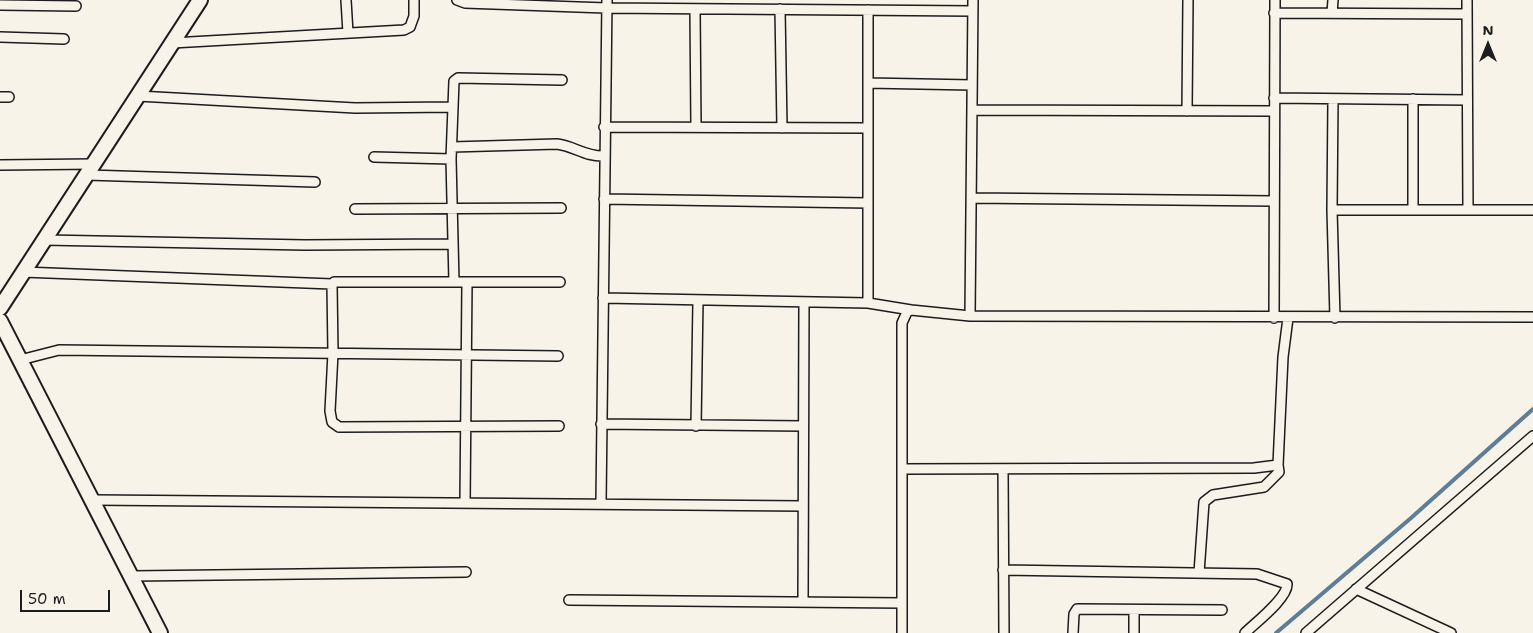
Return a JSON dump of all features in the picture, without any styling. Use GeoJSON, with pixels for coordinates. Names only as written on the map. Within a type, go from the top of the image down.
{"type":"FeatureCollection","features":[{"type":"Feature","properties":{"kind":"street"},"geometry":{"type":"LineString","coordinates":[[0,308],[200,0]]}},
{"type":"Feature","properties":{"kind":"street"},"geometry":{"type":"LineString","coordinates":[[346,0],[348,33]]}},
{"type":"Feature","properties":{"kind":"street"},"geometry":{"type":"LineString","coordinates":[[172,42],[404,30],[410,27],[413,21],[414,0]]}},
{"type":"Feature","properties":{"kind":"street"},"geometry":{"type":"LineString","coordinates":[[457,0],[465,3],[606,4],[695,9],[973,11]]}},
{"type":"Feature","properties":{"kind":"street"},"geometry":{"type":"LineString","coordinates":[[970,316],[974,0]]}},
{"type":"Feature","properties":{"kind":"street"},"geometry":{"type":"LineString","coordinates":[[1187,111],[1188,0]]}},
{"type":"Feature","properties":{"kind":"street"},"geometry":{"type":"LineString","coordinates":[[1274,0],[1274,318]]}},
{"type":"Feature","properties":{"kind":"street"},"geometry":{"type":"LineString","coordinates":[[1332,0],[1332,13]]}},
{"type":"Feature","properties":{"kind":"street"},"geometry":{"type":"LineString","coordinates":[[1467,0],[1468,210]]}},
{"type":"Feature","properties":{"kind":"street"},"geometry":{"type":"LineString","coordinates":[[601,503],[606,4]]}},
{"type":"Feature","properties":{"kind":"street"},"geometry":{"type":"LineString","coordinates":[[0,5],[76,6]]}},
{"type":"Feature","properties":{"kind":"street"},"geometry":{"type":"LineString","coordinates":[[695,9],[696,127]]}},
{"type":"Feature","properties":{"kind":"street"},"geometry":{"type":"LineString","coordinates":[[780,9],[782,128]]}},
{"type":"Feature","properties":{"kind":"street"},"geometry":{"type":"LineString","coordinates":[[868,10],[868,303]]}},
{"type":"Feature","properties":{"kind":"street"},"geometry":{"type":"LineString","coordinates":[[1274,13],[1467,14]]}},
{"type":"Feature","properties":{"kind":"street"},"geometry":{"type":"LineString","coordinates":[[0,37],[64,39]]}},
{"type":"Feature","properties":{"kind":"street"},"geometry":{"type":"LineString","coordinates":[[454,282],[451,159],[456,79],[562,80]]}},
{"type":"Feature","properties":{"kind":"street"},"geometry":{"type":"LineString","coordinates":[[868,83],[972,85]]}},
{"type":"Feature","properties":{"kind":"street"},"geometry":{"type":"LineString","coordinates":[[138,96],[356,108],[453,107]]}},
{"type":"Feature","properties":{"kind":"street"},"geometry":{"type":"LineString","coordinates":[[1274,98],[1467,100]]}},
{"type":"Feature","properties":{"kind":"street"},"geometry":{"type":"LineString","coordinates":[[1333,99],[1332,210],[1335,318]]}},
{"type":"Feature","properties":{"kind":"street"},"geometry":{"type":"LineString","coordinates":[[1413,100],[1413,210]]}},
{"type":"Feature","properties":{"kind":"street"},"geometry":{"type":"LineString","coordinates":[[972,110],[1274,112]]}},
{"type":"Feature","properties":{"kind":"street"},"geometry":{"type":"LineString","coordinates":[[604,127],[868,128]]}},
{"type":"Feature","properties":{"kind":"street"},"geometry":{"type":"LineString","coordinates":[[452,147],[557,144],[568,145],[585,155],[604,156]]}},
{"type":"Feature","properties":{"kind":"street"},"geometry":{"type":"LineString","coordinates":[[374,157],[451,159]]}},
{"type":"Feature","properties":{"kind":"street"},"geometry":{"type":"LineString","coordinates":[[0,165],[315,182]]}},
{"type":"Feature","properties":{"kind":"street"},"geometry":{"type":"LineString","coordinates":[[971,198],[1274,201]]}},
{"type":"Feature","properties":{"kind":"street"},"geometry":{"type":"LineString","coordinates":[[604,199],[868,203]]}},
{"type":"Feature","properties":{"kind":"street"},"geometry":{"type":"LineString","coordinates":[[355,209],[561,208]]}},
{"type":"Feature","properties":{"kind":"street"},"geometry":{"type":"LineString","coordinates":[[1332,210],[1533,210]]}},
{"type":"Feature","properties":{"kind":"street"},"geometry":{"type":"LineString","coordinates":[[44,240],[305,245],[452,244]]}},
{"type":"Feature","properties":{"kind":"street"},"geometry":{"type":"LineString","coordinates":[[23,272],[332,284],[336,282],[560,282]]}},
{"type":"Feature","properties":{"kind":"street"},"geometry":{"type":"LineString","coordinates":[[465,504],[467,282]]}},
{"type":"Feature","properties":{"kind":"street"},"geometry":{"type":"LineString","coordinates":[[332,284],[333,353],[330,411],[332,422],[339,427],[559,426]]}},
{"type":"Feature","properties":{"kind":"street"},"geometry":{"type":"LineString","coordinates":[[603,298],[868,303],[911,310],[970,316],[1533,317]]}},
{"type":"Feature","properties":{"kind":"street"},"geometry":{"type":"LineString","coordinates":[[696,426],[698,300]]}},
{"type":"Feature","properties":{"kind":"street"},"geometry":{"type":"LineString","coordinates":[[803,602],[804,302]]}},
{"type":"Feature","properties":{"kind":"street"},"geometry":{"type":"LineString","coordinates":[[902,633],[902,324],[904,316],[911,310]]}},
{"type":"Feature","properties":{"kind":"street"},"geometry":{"type":"LineString","coordinates":[[1199,573],[1204,502],[1213,495],[1264,487],[1272,482],[1279,472],[1283,357],[1288,318]]}},
{"type":"Feature","properties":{"kind":"street"},"geometry":{"type":"LineString","coordinates":[[0,321],[133,576],[160,633]]}},
{"type":"Feature","properties":{"kind":"street"},"geometry":{"type":"LineString","coordinates":[[20,360],[59,350],[558,356]]}},
{"type":"Feature","properties":{"kind":"street"},"geometry":{"type":"LineString","coordinates":[[601,424],[803,426]]}},
{"type":"Feature","properties":{"kind":"street"},"geometry":{"type":"LineString","coordinates":[[1306,633],[1533,436]]}},
{"type":"Feature","properties":{"kind":"street"},"geometry":{"type":"LineString","coordinates":[[902,470],[1254,468],[1278,465]]}},
{"type":"Feature","properties":{"kind":"street"},"geometry":{"type":"LineString","coordinates":[[1003,470],[1004,633]]}},
{"type":"Feature","properties":{"kind":"street"},"geometry":{"type":"LineString","coordinates":[[93,500],[802,506]]}},
{"type":"Feature","properties":{"kind":"street"},"geometry":{"type":"LineString","coordinates":[[1003,570],[1257,574],[1287,584],[1286,592],[1277,603],[1245,633]]}},
{"type":"Feature","properties":{"kind":"street"},"geometry":{"type":"LineString","coordinates":[[133,576],[466,572]]}},
{"type":"Feature","properties":{"kind":"street"},"geometry":{"type":"LineString","coordinates":[[1356,589],[1451,633]]}},
{"type":"Feature","properties":{"kind":"street"},"geometry":{"type":"LineString","coordinates":[[569,600],[902,603]]}},
{"type":"Feature","properties":{"kind":"street"},"geometry":{"type":"LineString","coordinates":[[1073,633],[1074,614],[1077,609],[1222,610]]}},
{"type":"Feature","properties":{"kind":"street"},"geometry":{"type":"LineString","coordinates":[[1134,610],[1134,633]]}},
{"type":"Feature","properties":{"kind":"waterway"},"geometry":{"type":"LineString","coordinates":[[1276,633],[1411,518],[1533,409]]}}]}
